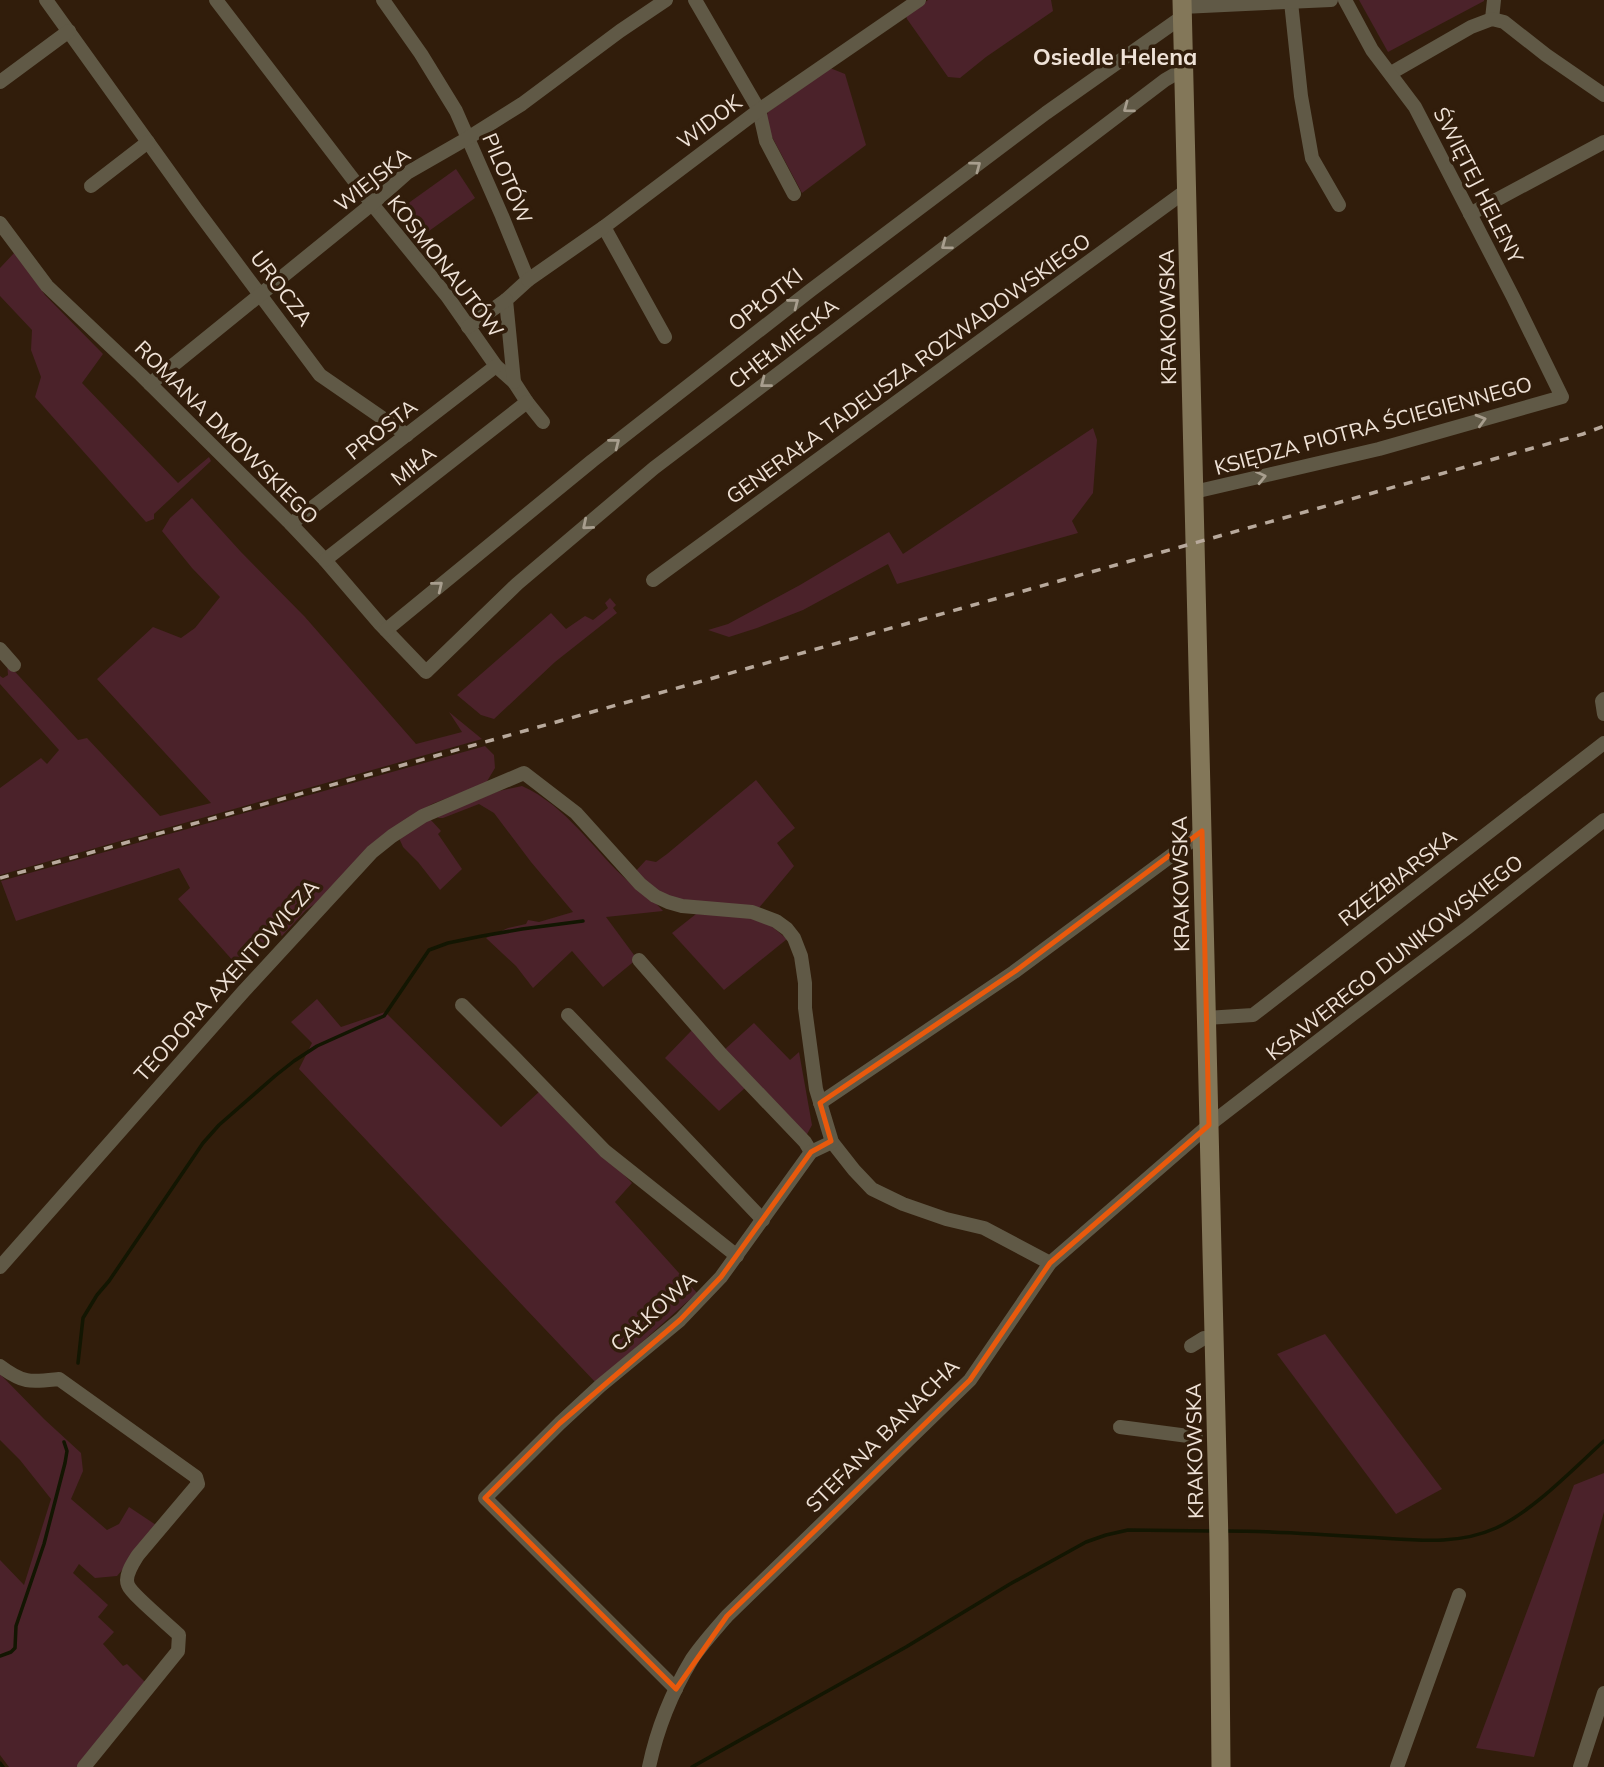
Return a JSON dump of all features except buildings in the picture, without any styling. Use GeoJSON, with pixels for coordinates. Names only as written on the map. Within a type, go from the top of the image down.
{"type":"FeatureCollection","features":[{"type":"Feature","properties":{"kind":"main road","name":"KRAKOWSKA"},"geometry":{"type":"LineString","coordinates":[[1182,8],[1219,1534],[1222,1767]]}},
{"type":"Feature","properties":{"kind":"street","name":"UROCZA"},"geometry":{"type":"LineString","coordinates":[[46,0],[196,209],[320,375],[407,435]]}},
{"type":"Feature","properties":{"kind":"street","name":"KOSMONAUTÓW"},"geometry":{"type":"LineString","coordinates":[[216,0],[372,204],[447,296],[496,366],[514,382],[543,422]]}},
{"type":"Feature","properties":{"kind":"street","name":"PILOTÓW"},"geometry":{"type":"LineString","coordinates":[[383,0],[456,111],[528,280]]}},
{"type":"Feature","properties":{"kind":"street","name":"WIEJSKA"},"geometry":{"type":"LineString","coordinates":[[150,384],[407,173],[523,104],[666,0]]}},
{"type":"Feature","properties":{"kind":"street"},"geometry":{"type":"LineString","coordinates":[[695,0],[759,110],[765,141],[794,194]]}},
{"type":"Feature","properties":{"kind":"street","name":"WIDOK"},"geometry":{"type":"LineString","coordinates":[[528,280],[604,227],[759,110],[919,0]]}},
{"type":"Feature","properties":{"kind":"street"},"geometry":{"type":"LineString","coordinates":[[1182,8],[1331,0]]}},
{"type":"Feature","properties":{"kind":"street","name":"ŚWIĘTEJ HELENY"},"geometry":{"type":"LineString","coordinates":[[1345,0],[1372,50],[1415,107],[1562,397]]}},
{"type":"Feature","properties":{"kind":"street"},"geometry":{"type":"LineString","coordinates":[[1492,19],[1494,0]]}},
{"type":"Feature","properties":{"kind":"street"},"geometry":{"type":"LineString","coordinates":[[1291,2],[1301,96],[1312,158],[1339,205]]}},
{"type":"Feature","properties":{"kind":"street","name":"OPŁOTKI"},"geometry":{"type":"LineString","coordinates":[[386,629],[592,461],[811,290],[1182,8]]}},
{"type":"Feature","properties":{"kind":"street"},"geometry":{"type":"LineString","coordinates":[[1391,73],[1471,27],[1492,19],[1504,22],[1604,95]]}},
{"type":"Feature","properties":{"kind":"street"},"geometry":{"type":"LineString","coordinates":[[0,82],[69,32]]}},
{"type":"Feature","properties":{"kind":"street","name":"CHEŁMIECKA"},"geometry":{"type":"LineString","coordinates":[[426,672],[517,584],[654,468],[1164,80],[1184,69]]}},
{"type":"Feature","properties":{"kind":"street"},"geometry":{"type":"LineString","coordinates":[[91,186],[148,142]]}},
{"type":"Feature","properties":{"kind":"street"},"geometry":{"type":"LineString","coordinates":[[1470,214],[1604,142]]}},
{"type":"Feature","properties":{"kind":"street","name":"GENERAŁA TADEUSZA ROZWADOWSKIEGO"},"geometry":{"type":"LineString","coordinates":[[653,580],[1186,190]]}},
{"type":"Feature","properties":{"kind":"street","name":"ROMANA DMOWSKIEGO"},"geometry":{"type":"LineString","coordinates":[[0,223],[47,286],[291,524],[426,672]]}},
{"type":"Feature","properties":{"kind":"street"},"geometry":{"type":"LineString","coordinates":[[604,227],[665,337]]}},
{"type":"Feature","properties":{"kind":"street"},"geometry":{"type":"LineString","coordinates":[[468,327],[506,300],[528,280]]}},
{"type":"Feature","properties":{"kind":"street"},"geometry":{"type":"LineString","coordinates":[[506,300],[514,382]]}},
{"type":"Feature","properties":{"kind":"street","name":"PROSTA"},"geometry":{"type":"LineString","coordinates":[[291,524],[496,366]]}},
{"type":"Feature","properties":{"kind":"street","name":"KSIĘDZA PIOTRA ŚCIEGIENNEGO"},"geometry":{"type":"LineString","coordinates":[[1194,492],[1379,449],[1562,397]]}},
{"type":"Feature","properties":{"kind":"street","name":"MIŁA"},"geometry":{"type":"LineString","coordinates":[[325,561],[527,402]]}},
{"type":"Feature","properties":{"kind":"street"},"geometry":{"type":"LineString","coordinates":[[0,649],[14,665]]}},
{"type":"Feature","properties":{"kind":"street"},"geometry":{"type":"LineString","coordinates":[[1604,699],[1604,714]]}},
{"type":"Feature","properties":{"kind":"street","name":"RZEŹBIARSKA"},"geometry":{"type":"LineString","coordinates":[[1206,1018],[1253,1016],[1604,743]]}},
{"type":"Feature","properties":{"kind":"street","name":"TEODORA AXENTOWICZA"},"geometry":{"type":"LineString","coordinates":[[0,1267],[234,1002],[372,852],[422,816],[524,774],[576,813],[640,884],[655,896],[682,906],[752,912],[776,921],[787,929],[801,956],[811,1060],[820,1104]]}},
{"type":"Feature","properties":{"kind":"street","name":"KSAWEREGO DUNIKOWSKIEGO"},"geometry":{"type":"LineString","coordinates":[[1209,1125],[1604,820]]}},
{"type":"Feature","properties":{"kind":"street"},"geometry":{"type":"LineString","coordinates":[[1050,1263],[984,1228],[946,1219],[903,1204],[872,1189],[853,1170],[832,1142],[820,1104],[1014,972],[1202,831]]}},
{"type":"Feature","properties":{"kind":"street"},"geometry":{"type":"LineString","coordinates":[[639,960],[721,1054],[805,1142],[811,1153]]}},
{"type":"Feature","properties":{"kind":"street"},"geometry":{"type":"LineString","coordinates":[[462,1005],[605,1151],[737,1256]]}},
{"type":"Feature","properties":{"kind":"street"},"geometry":{"type":"LineString","coordinates":[[568,1015],[763,1220]]}},
{"type":"Feature","properties":{"kind":"street","name":"STEFANA BANACHA"},"geometry":{"type":"LineString","coordinates":[[649,1767],[672,1696],[693,1657],[727,1616],[970,1380],[1050,1263],[1209,1125]]}},
{"type":"Feature","properties":{"kind":"street","name":"CAŁKOWA"},"geometry":{"type":"LineString","coordinates":[[676,1689],[485,1498],[560,1423],[680,1320],[721,1277],[811,1153],[832,1142]]}},
{"type":"Feature","properties":{"kind":"street"},"geometry":{"type":"LineString","coordinates":[[0,1366],[16,1378],[32,1382],[60,1379],[197,1477],[198,1483],[131,1565],[127,1580],[128,1586],[135,1594],[179,1635],[178,1651],[84,1767]]}},
{"type":"Feature","properties":{"kind":"street"},"geometry":{"type":"LineString","coordinates":[[1121,1427],[1196,1437]]}},
{"type":"Feature","properties":{"kind":"street"},"geometry":{"type":"LineString","coordinates":[[1397,1767],[1460,1595]]}},
{"type":"Feature","properties":{"kind":"street"},"geometry":{"type":"LineString","coordinates":[[1580,1767],[1604,1693]]}},
{"type":"Feature","properties":{"kind":"highlighted area"},"geometry":{"type":"Polygon","coordinates":[[[1202,831],[1209,1125],[1050,1263],[970,1380],[727,1616],[676,1689],[485,1498],[560,1423],[680,1320],[721,1277],[811,1152],[831,1141],[820,1103],[1014,972],[1202,831]]]}},
{"type":"Feature","properties":{"kind":"shaded area"},"geometry":{"type":"Polygon","coordinates":[[[928,0],[1051,0],[1053,11],[960,78],[948,77],[906,16],[928,0]]]}},
{"type":"Feature","properties":{"kind":"shaded area"},"geometry":{"type":"Polygon","coordinates":[[[1359,0],[1484,0],[1484,1],[1388,52],[1359,0]]]}},
{"type":"Feature","properties":{"kind":"shaded area"},"geometry":{"type":"Polygon","coordinates":[[[830,68],[845,74],[866,145],[802,193],[764,122],[768,112],[830,68]]]}},
{"type":"Feature","properties":{"kind":"shaded area"},"geometry":{"type":"Polygon","coordinates":[[[456,169],[475,198],[422,236],[403,207],[456,169]]]}},
{"type":"Feature","properties":{"kind":"shaded area"},"geometry":{"type":"Polygon","coordinates":[[[15,252],[45,295],[103,354],[82,383],[178,483],[209,457],[211,461],[154,514],[154,519],[146,522],[35,397],[41,377],[31,350],[32,330],[0,296],[0,268],[15,252]]]}},
{"type":"Feature","properties":{"kind":"shaded area"},"geometry":{"type":"Polygon","coordinates":[[[1093,428],[1097,440],[1093,493],[1072,521],[1078,533],[897,584],[888,564],[803,610],[757,628],[729,637],[708,630],[728,624],[889,532],[903,554],[1093,428]]]}},
{"type":"Feature","properties":{"kind":"shaded area"},"geometry":{"type":"Polygon","coordinates":[[[192,498],[305,617],[416,744],[462,732],[449,712],[482,739],[0,875],[0,788],[41,758],[47,764],[59,750],[0,684],[0,676],[3,678],[8,675],[7,663],[78,740],[87,738],[160,816],[211,803],[97,679],[153,627],[181,638],[195,628],[220,597],[162,531],[170,518],[192,498]]]}},
{"type":"Feature","properties":{"kind":"shaded area"},"geometry":{"type":"Polygon","coordinates":[[[610,598],[616,605],[613,608],[617,613],[555,662],[494,719],[481,715],[457,695],[551,613],[566,629],[585,616],[593,620],[608,608],[605,603],[610,598]]]}},
{"type":"Feature","properties":{"kind":"shaded area"},"geometry":{"type":"Polygon","coordinates":[[[485,746],[494,755],[495,768],[486,783],[432,804],[408,818],[306,910],[282,936],[277,932],[242,971],[178,899],[190,888],[179,868],[16,921],[1,881],[485,746]]]}},
{"type":"Feature","properties":{"kind":"shaded area"},"geometry":{"type":"Polygon","coordinates":[[[756,780],[795,828],[777,843],[794,866],[758,909],[671,898],[634,873],[646,860],[656,862],[667,854],[756,780]]]}},
{"type":"Feature","properties":{"kind":"shaded area"},"geometry":{"type":"Polygon","coordinates":[[[522,786],[553,805],[630,883],[663,911],[606,917],[637,959],[603,987],[572,951],[533,988],[516,966],[486,938],[508,928],[526,924],[528,920],[539,922],[573,912],[494,813],[479,804],[438,818],[439,815],[499,791],[522,786]]]}},
{"type":"Feature","properties":{"kind":"shaded area"},"geometry":{"type":"Polygon","coordinates":[[[430,819],[441,831],[438,834],[462,869],[440,890],[403,847],[399,838],[430,819]]]}},
{"type":"Feature","properties":{"kind":"shaded area"},"geometry":{"type":"Polygon","coordinates":[[[696,914],[747,917],[769,924],[787,939],[724,990],[672,933],[696,914]]]}},
{"type":"Feature","properties":{"kind":"shaded area"},"geometry":{"type":"Polygon","coordinates":[[[317,999],[341,1027],[385,1012],[501,1127],[541,1090],[632,1183],[615,1202],[697,1293],[596,1383],[299,1069],[312,1043],[291,1022],[317,999]]]}},
{"type":"Feature","properties":{"kind":"shaded area"},"geometry":{"type":"Polygon","coordinates":[[[754,1023],[790,1060],[799,1052],[812,1125],[805,1138],[724,1050],[754,1023]]]}},
{"type":"Feature","properties":{"kind":"shaded area"},"geometry":{"type":"Polygon","coordinates":[[[693,1029],[745,1088],[719,1111],[665,1058],[693,1029]]]}},
{"type":"Feature","properties":{"kind":"shaded area"},"geometry":{"type":"Polygon","coordinates":[[[1325,1334],[1442,1489],[1396,1514],[1277,1354],[1325,1334]]]}},
{"type":"Feature","properties":{"kind":"shaded area"},"geometry":{"type":"Polygon","coordinates":[[[0,1374],[81,1453],[83,1471],[71,1499],[107,1530],[119,1524],[129,1507],[159,1527],[117,1576],[95,1578],[79,1564],[73,1573],[108,1605],[98,1617],[114,1632],[103,1644],[123,1666],[127,1664],[146,1683],[80,1767],[9,1767],[0,1755],[0,1560],[24,1585],[51,1499],[0,1440],[0,1374]]]}},
{"type":"Feature","properties":{"kind":"shaded area"},"geometry":{"type":"Polygon","coordinates":[[[1604,1473],[1604,1512],[1534,1757],[1476,1748],[1574,1485],[1604,1473]]]}},
{"type":"Feature","properties":{"kind":"waterway"},"geometry":{"type":"LineString","coordinates":[[78,1363],[83,1318],[203,1143],[219,1125],[294,1061],[317,1046],[384,1016],[429,950],[482,936],[583,921]]}},
{"type":"Feature","properties":{"kind":"waterway"},"geometry":{"type":"LineString","coordinates":[[1226,1531],[1414,1540],[1464,1538],[1510,1521],[1552,1489],[1604,1441]]}},
{"type":"Feature","properties":{"kind":"waterway"},"geometry":{"type":"LineString","coordinates":[[0,1656],[15,1648],[16,1626],[44,1544],[65,1463],[67,1451],[64,1442]]}},
{"type":"Feature","properties":{"kind":"waterway"},"geometry":{"type":"LineString","coordinates":[[692,1767],[1086,1542],[1128,1530],[1211,1531]]}},
{"type":"Feature","properties":{"kind":"waterway"},"geometry":{"type":"LineString","coordinates":[[0,1763],[3,1767]]}},
{"type":"Feature","properties":{"kind":"railway"},"geometry":{"type":"LineString","coordinates":[[0,878],[1604,426]]}},
{"type":"Feature","properties":{"kind":"district","name":"Osiedle Helena"},"geometry":{"type":"Point","coordinates":[1115,56]}}]}
